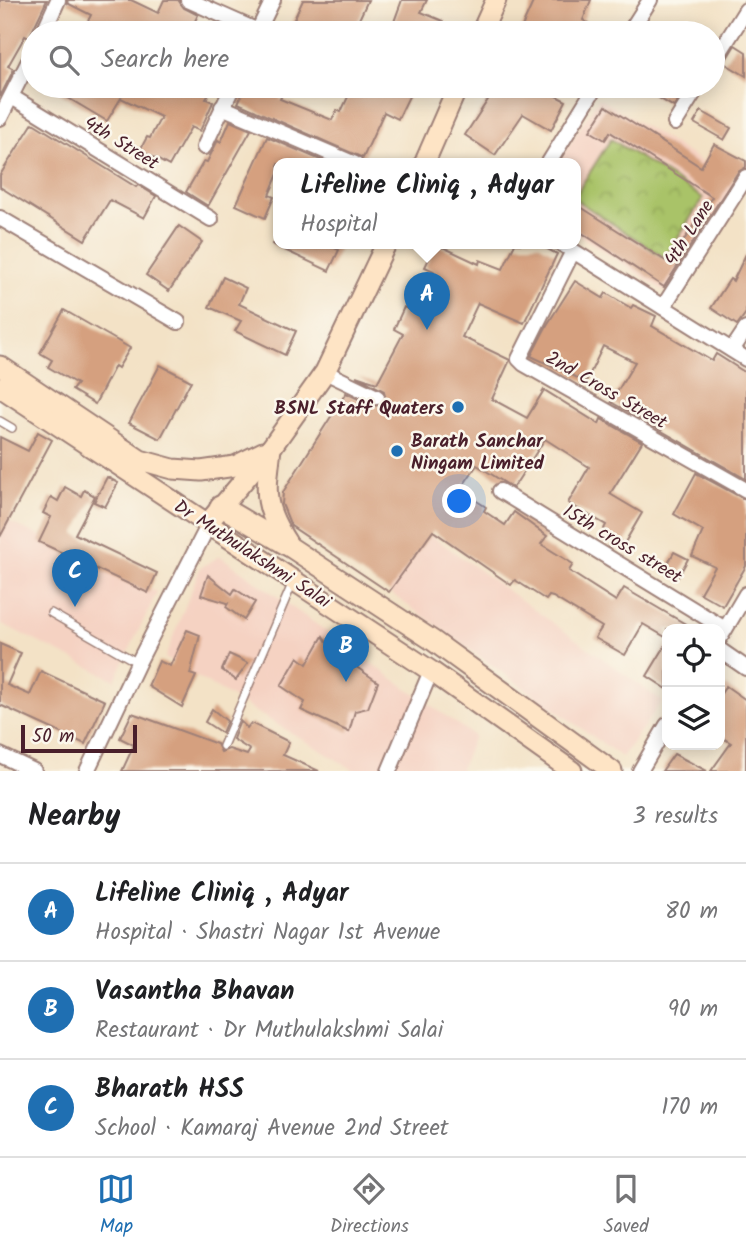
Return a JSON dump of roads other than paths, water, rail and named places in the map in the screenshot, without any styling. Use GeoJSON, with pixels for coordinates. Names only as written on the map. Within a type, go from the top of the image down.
{"type":"FeatureCollection","features":[{"type":"Feature","properties":{"kind":"main road"},"geometry":{"type":"LineString","coordinates":[[486,21],[496,0]]}},
{"type":"Feature","properties":{"kind":"main road"},"geometry":{"type":"LineString","coordinates":[[428,158],[453,98]]}},
{"type":"Feature","properties":{"kind":"main road"},"geometry":{"type":"LineString","coordinates":[[209,524],[220,506],[271,448],[325,372],[384,249]]}},
{"type":"Feature","properties":{"kind":"main road"},"geometry":{"type":"LineString","coordinates":[[0,366],[140,460],[201,471],[235,466],[271,448]]}},
{"type":"Feature","properties":{"kind":"main road","name":"Dr Muthulakshmi Salai"},"geometry":{"type":"LineString","coordinates":[[0,387],[431,671],[572,771]]}},
{"type":"Feature","properties":{"kind":"main road"},"geometry":{"type":"LineString","coordinates":[[271,448],[267,505],[290,547]]}},
{"type":"Feature","properties":{"kind":"main road","name":"Dr Muthulakshmi Salai"},"geometry":{"type":"LineString","coordinates":[[220,506],[290,547],[432,640],[588,764],[612,771]]}},
{"type":"Feature","properties":{"kind":"street"},"geometry":{"type":"LineString","coordinates":[[48,21],[58,0]]}},
{"type":"Feature","properties":{"kind":"street"},"geometry":{"type":"LineString","coordinates":[[188,0],[234,21]]}},
{"type":"Feature","properties":{"kind":"street"},"geometry":{"type":"LineString","coordinates":[[263,21],[273,0]]}},
{"type":"Feature","properties":{"kind":"street"},"geometry":{"type":"LineString","coordinates":[[637,21],[650,0]]}},
{"type":"Feature","properties":{"kind":"street"},"geometry":{"type":"LineString","coordinates":[[725,44],[746,10]]}},
{"type":"Feature","properties":{"kind":"street"},"geometry":{"type":"LineString","coordinates":[[0,118],[21,78]]}},
{"type":"Feature","properties":{"kind":"street","name":"4th Street"},"geometry":{"type":"LineString","coordinates":[[12,97],[211,219]]}},
{"type":"Feature","properties":{"kind":"street"},"geometry":{"type":"LineString","coordinates":[[204,147],[227,98]]}},
{"type":"Feature","properties":{"kind":"street"},"geometry":{"type":"LineString","coordinates":[[552,158],[589,98]]}},
{"type":"Feature","properties":{"kind":"street"},"geometry":{"type":"LineString","coordinates":[[675,123],[691,98]]}},
{"type":"Feature","properties":{"kind":"street"},"geometry":{"type":"LineString","coordinates":[[222,107],[341,158]]}},
{"type":"Feature","properties":{"kind":"street","name":"4th Lane"},"geometry":{"type":"LineString","coordinates":[[663,307],[746,177]]}},
{"type":"Feature","properties":{"kind":"street"},"geometry":{"type":"LineString","coordinates":[[0,218],[178,322]]}},
{"type":"Feature","properties":{"kind":"street","name":"2nd Cross Street"},"geometry":{"type":"LineString","coordinates":[[567,249],[519,359],[746,490]]}},
{"type":"Feature","properties":{"kind":"street"},"geometry":{"type":"LineString","coordinates":[[569,249],[746,359]]}},
{"type":"Feature","properties":{"kind":"street"},"geometry":{"type":"LineString","coordinates":[[732,350],[746,329]]}},
{"type":"Feature","properties":{"kind":"street"},"geometry":{"type":"LineString","coordinates":[[325,372],[377,397]]}},
{"type":"Feature","properties":{"kind":"street","name":"15th cross street"},"geometry":{"type":"LineString","coordinates":[[500,491],[709,624]]}},
{"type":"Feature","properties":{"kind":"street"},"geometry":{"type":"LineString","coordinates":[[87,771],[138,663],[209,524]]}},
{"type":"Feature","properties":{"kind":"street"},"geometry":{"type":"LineString","coordinates":[[725,630],[746,594]]}},
{"type":"Feature","properties":{"kind":"street"},"geometry":{"type":"LineString","coordinates":[[725,653],[746,668]]}},
{"type":"Feature","properties":{"kind":"street"},"geometry":{"type":"LineString","coordinates":[[389,771],[431,671]]}},
{"type":"Feature","properties":{"kind":"street"},"geometry":{"type":"LineString","coordinates":[[640,771],[662,734]]}},
{"type":"Feature","properties":{"kind":"street"},"geometry":{"type":"LineString","coordinates":[[0,755],[34,771]]}},
{"type":"Feature","properties":{"kind":"lane"},"geometry":{"type":"LineString","coordinates":[[0,421],[12,428]]}},
{"type":"Feature","properties":{"kind":"lane"},"geometry":{"type":"LineString","coordinates":[[223,746],[294,580]]}},
{"type":"Feature","properties":{"kind":"lane"},"geometry":{"type":"LineString","coordinates":[[51,613],[138,663]]}},
{"type":"Feature","properties":{"kind":"place","name":"Lifeline Cliniq , Adyar"},"geometry":{"type":"Point","coordinates":[427,330]}},
{"type":"Feature","properties":{"kind":"place","name":"BSNL Staff Quaters"},"geometry":{"type":"Point","coordinates":[458,407]}},
{"type":"Feature","properties":{"kind":"place","name":"Barath Sanchar Ningam Limited"},"geometry":{"type":"Point","coordinates":[397,451]}},
{"type":"Feature","properties":{"kind":"place","name":"Bharath HSS"},"geometry":{"type":"Point","coordinates":[75,607]}},
{"type":"Feature","properties":{"kind":"place","name":"Vasantha Bhavan"},"geometry":{"type":"Point","coordinates":[346,682]}}]}
